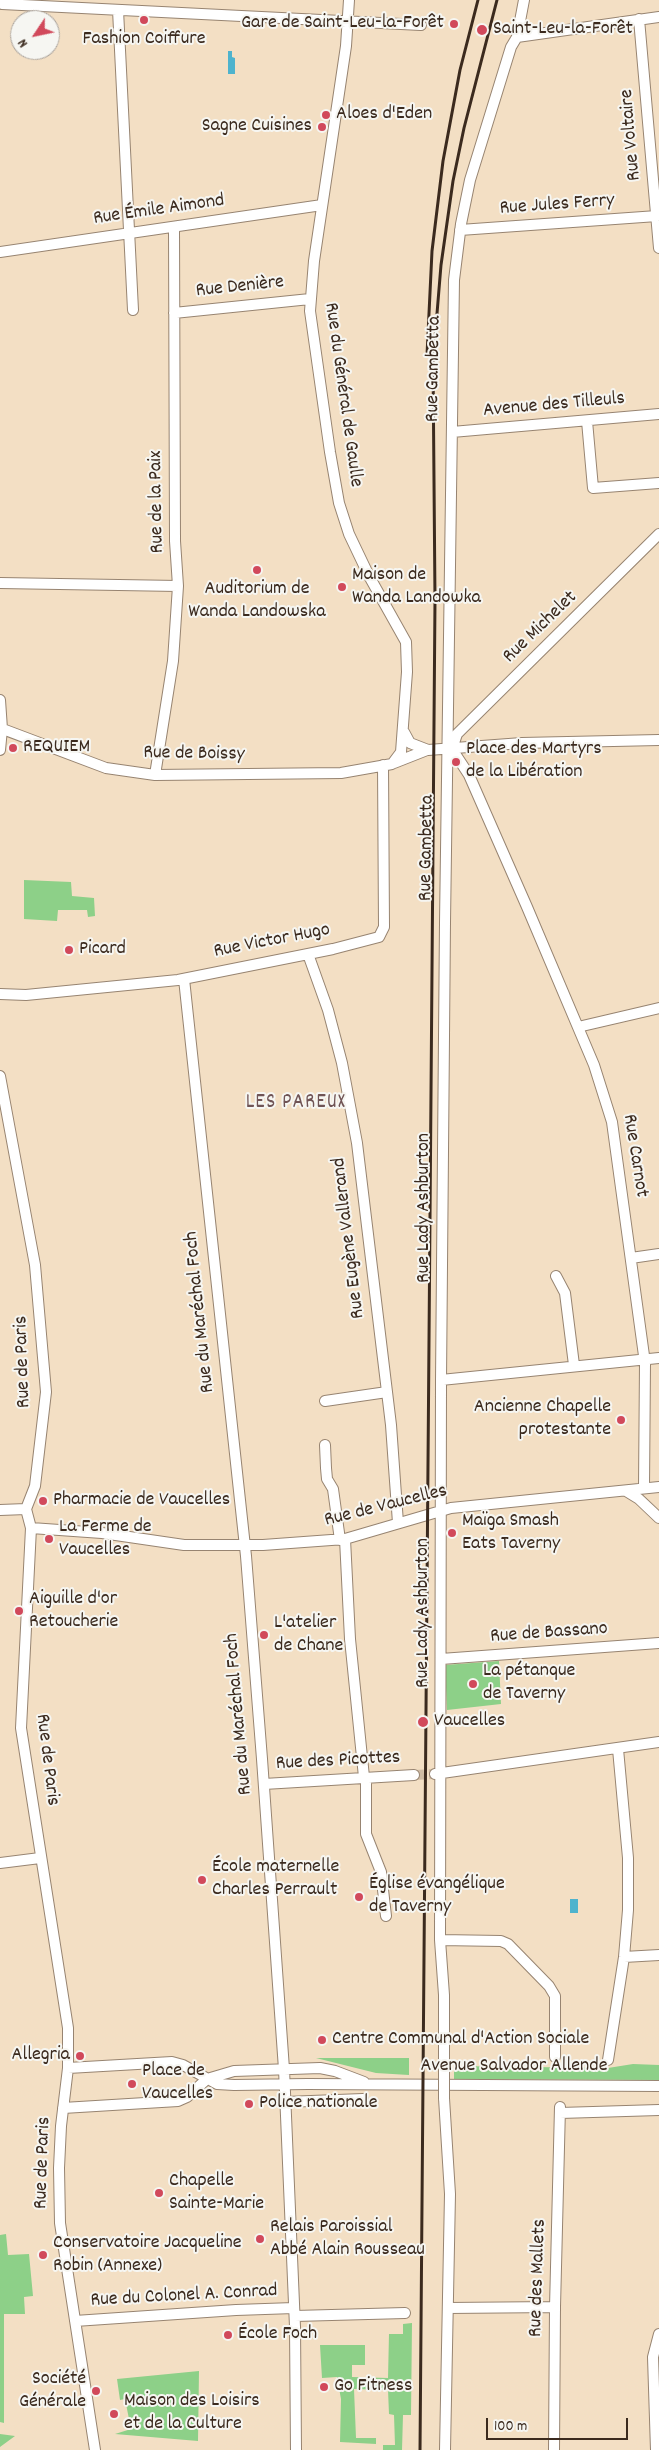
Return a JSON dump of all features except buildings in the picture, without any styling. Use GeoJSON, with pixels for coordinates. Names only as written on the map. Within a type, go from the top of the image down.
{"type":"FeatureCollection","features":[{"type":"Feature","properties":{"kind":"street","name":"Rue du Général de Gaulle"},"geometry":{"type":"LineString","coordinates":[[349,0],[349,21],[310,299],[330,452],[339,503],[349,534],[369,576],[406,642],[407,672],[401,752],[387,765]]}},
{"type":"Feature","properties":{"kind":"street","name":"Rue Gambetta"},"geometry":{"type":"LineString","coordinates":[[450,749],[454,280],[460,230],[470,180],[513,40],[517,37],[524,0]]}},
{"type":"Feature","properties":{"kind":"street"},"geometry":{"type":"LineString","coordinates":[[1,5],[421,25]]}},
{"type":"Feature","properties":{"kind":"street"},"geometry":{"type":"LineString","coordinates":[[118,10],[133,310]]}},
{"type":"Feature","properties":{"kind":"street"},"geometry":{"type":"LineString","coordinates":[[517,37],[659,17]]}},
{"type":"Feature","properties":{"kind":"street","name":"Rue Voltaire"},"geometry":{"type":"LineString","coordinates":[[640,19],[659,248]]}},
{"type":"Feature","properties":{"kind":"street","name":"Rue Émile Aimond"},"geometry":{"type":"LineString","coordinates":[[0,252],[322,205]]}},
{"type":"Feature","properties":{"kind":"street","name":"Rue Jules Ferry"},"geometry":{"type":"LineString","coordinates":[[460,230],[657,216]]}},
{"type":"Feature","properties":{"kind":"street","name":"Rue de la Paix"},"geometry":{"type":"LineString","coordinates":[[155,775],[173,661],[178,586],[175,541],[174,227]]}},
{"type":"Feature","properties":{"kind":"street","name":"Rue Denière"},"geometry":{"type":"LineString","coordinates":[[174,313],[310,299]]}},
{"type":"Feature","properties":{"kind":"street","name":"Avenue des Tilleuls"},"geometry":{"type":"LineString","coordinates":[[452,432],[659,414]]}},
{"type":"Feature","properties":{"kind":"street"},"geometry":{"type":"LineString","coordinates":[[587,421],[593,488],[659,483]]}},
{"type":"Feature","properties":{"kind":"street","name":"Rue Michelet"},"geometry":{"type":"LineString","coordinates":[[450,749],[457,734],[659,534]]}},
{"type":"Feature","properties":{"kind":"street"},"geometry":{"type":"LineString","coordinates":[[0,583],[178,586]]}},
{"type":"Feature","properties":{"kind":"street"},"geometry":{"type":"LineString","coordinates":[[0,700],[0,750]]}},
{"type":"Feature","properties":{"kind":"street","name":"Rue de Boissy"},"geometry":{"type":"LineString","coordinates":[[1,729],[106,768],[155,775],[341,772],[387,765],[428,750],[522,743],[659,740]]}},
{"type":"Feature","properties":{"kind":"street"},"geometry":{"type":"LineString","coordinates":[[404,732],[410,743],[428,750]]}},
{"type":"Feature","properties":{"kind":"street"},"geometry":{"type":"LineString","coordinates":[[450,749],[466,771]]}},
{"type":"Feature","properties":{"kind":"street"},"geometry":{"type":"LineString","coordinates":[[450,749],[447,773],[460,769],[466,771]]}},
{"type":"Feature","properties":{"kind":"street","name":"Rue Victor Hugo"},"geometry":{"type":"LineString","coordinates":[[0,994],[26,995],[184,979],[376,938],[383,932],[387,765]]}},
{"type":"Feature","properties":{"kind":"street","name":"Rue Carnot"},"geometry":{"type":"LineString","coordinates":[[466,771],[578,1027],[604,1093],[612,1122],[645,1360],[644,1487]]}},
{"type":"Feature","properties":{"kind":"street","name":"Rue Gambetta"},"geometry":{"type":"LineString","coordinates":[[445,925],[447,773]]}},
{"type":"Feature","properties":{"kind":"street","name":"Rue Lady Ashburton"},"geometry":{"type":"LineString","coordinates":[[445,925],[441,1380],[441,1659],[437,1774],[440,1940],[444,1995],[444,2098],[450,2194],[445,2450]]}},
{"type":"Feature","properties":{"kind":"street","name":"Rue Eugène Vallerand"},"geometry":{"type":"LineString","coordinates":[[308,954],[328,1010],[342,1063],[353,1123],[387,1392],[398,1523]]}},
{"type":"Feature","properties":{"kind":"street","name":"Rue du Maréchal Foch"},"geometry":{"type":"LineString","coordinates":[[184,979],[245,1546],[264,1784],[284,2068],[295,2312],[296,2450]]}},
{"type":"Feature","properties":{"kind":"street"},"geometry":{"type":"LineString","coordinates":[[578,1027],[659,1008]]}},
{"type":"Feature","properties":{"kind":"street","name":"Rue de Paris"},"geometry":{"type":"LineString","coordinates":[[0,1076],[35,1265],[42,1329],[46,1392],[35,1486],[26,1509],[31,1528],[20,1715],[40,1858],[68,2028],[68,2068],[59,2168],[60,2223],[95,2450]]}},
{"type":"Feature","properties":{"kind":"street"},"geometry":{"type":"LineString","coordinates":[[631,1258],[659,1254]]}},
{"type":"Feature","properties":{"kind":"street"},"geometry":{"type":"LineString","coordinates":[[556,1276],[566,1292],[574,1365]]}},
{"type":"Feature","properties":{"kind":"street"},"geometry":{"type":"LineString","coordinates":[[441,1380],[574,1365],[659,1358]]}},
{"type":"Feature","properties":{"kind":"street"},"geometry":{"type":"LineString","coordinates":[[325,1401],[387,1392]]}},
{"type":"Feature","properties":{"kind":"street"},"geometry":{"type":"LineString","coordinates":[[325,1445],[327,1478],[333,1489],[342,1539],[350,1639],[365,1777],[366,1834],[382,1872],[386,1916]]}},
{"type":"Feature","properties":{"kind":"street","name":"Rue de Vaucelles"},"geometry":{"type":"LineString","coordinates":[[31,1528],[102,1533],[184,1545],[245,1546],[342,1539],[451,1508],[496,1502],[626,1491],[644,1487],[659,1487]]}},
{"type":"Feature","properties":{"kind":"street"},"geometry":{"type":"LineString","coordinates":[[626,1491],[639,1499],[659,1518]]}},
{"type":"Feature","properties":{"kind":"street"},"geometry":{"type":"LineString","coordinates":[[0,1510],[26,1509]]}},
{"type":"Feature","properties":{"kind":"street","name":"Rue de Bassano"},"geometry":{"type":"LineString","coordinates":[[441,1659],[659,1643]]}},
{"type":"Feature","properties":{"kind":"street"},"geometry":{"type":"LineString","coordinates":[[437,1774],[659,1742]]}},
{"type":"Feature","properties":{"kind":"street"},"geometry":{"type":"LineString","coordinates":[[608,2060],[624,1957],[628,1858],[618,1749]]}},
{"type":"Feature","properties":{"kind":"street","name":"Rue des Picottes"},"geometry":{"type":"LineString","coordinates":[[264,1784],[414,1775]]}},
{"type":"Feature","properties":{"kind":"street"},"geometry":{"type":"LineString","coordinates":[[0,1863],[40,1858]]}},
{"type":"Feature","properties":{"kind":"street"},"geometry":{"type":"LineString","coordinates":[[440,1940],[501,1941],[508,1944],[529,1965],[549,1986],[555,1996],[555,2056]]}},
{"type":"Feature","properties":{"kind":"street"},"geometry":{"type":"LineString","coordinates":[[624,1957],[659,1955]]}},
{"type":"Feature","properties":{"kind":"street"},"geometry":{"type":"LineString","coordinates":[[64,2108],[178,2101],[187,2097],[207,2080],[183,2065],[172,2062],[68,2068]]}},
{"type":"Feature","properties":{"kind":"street","name":"Avenue Salvador Allende"},"geometry":{"type":"LineString","coordinates":[[207,2080],[234,2072],[284,2068],[327,2069],[370,2084]]}},
{"type":"Feature","properties":{"kind":"street","name":"Avenue Salvador Allende"},"geometry":{"type":"LineString","coordinates":[[207,2080],[223,2085],[659,2086]]}},
{"type":"Feature","properties":{"kind":"street"},"geometry":{"type":"LineString","coordinates":[[285,2102],[363,2099]]}},
{"type":"Feature","properties":{"kind":"street","name":"Rue des Mallets"},"geometry":{"type":"LineString","coordinates":[[554,2450],[555,2307],[560,2110],[659,2110]]}},
{"type":"Feature","properties":{"kind":"street"},"geometry":{"type":"LineString","coordinates":[[448,2308],[555,2307]]}},
{"type":"Feature","properties":{"kind":"street","name":"Rue du Colonel A. Conrad"},"geometry":{"type":"LineString","coordinates":[[76,2326],[236,2310],[405,2313]]}},
{"type":"Feature","properties":{"kind":"street"},"geometry":{"type":"LineString","coordinates":[[656,2450],[653,2356],[659,2334]]}},
{"type":"Feature","properties":{"kind":"green space"},"geometry":{"type":"Polygon","coordinates":[[[24,880],[71,882],[72,896],[94,898],[95,916],[88,917],[87,910],[58,910],[57,921],[24,919],[24,880]]]}},
{"type":"Feature","properties":{"kind":"green space","name":"La pétanque de Taverny"},"geometry":{"type":"Polygon","coordinates":[[[499,1661],[501,1704],[447,1710],[445,1665],[499,1661]]]}},
{"type":"Feature","properties":{"kind":"green space"},"geometry":{"type":"Polygon","coordinates":[[[316,2058],[409,2058],[409,2075],[376,2073],[316,2058]]]}},
{"type":"Feature","properties":{"kind":"green space"},"geometry":{"type":"Polygon","coordinates":[[[633,2064],[659,2065],[659,2080],[454,2079],[454,2066],[608,2068],[633,2064]]]}},
{"type":"Feature","properties":{"kind":"green space"},"geometry":{"type":"Polygon","coordinates":[[[6,2234],[8,2255],[29,2254],[33,2296],[24,2297],[25,2314],[4,2314],[4,2423],[0,2422],[0,2235],[6,2234]]]}},
{"type":"Feature","properties":{"kind":"green space"},"geometry":{"type":"Polygon","coordinates":[[[412,2323],[411,2415],[403,2415],[402,2450],[383,2450],[383,2445],[395,2445],[394,2415],[389,2414],[388,2390],[354,2389],[356,2438],[376,2438],[376,2444],[340,2442],[341,2399],[337,2377],[322,2378],[320,2345],[365,2345],[365,2365],[352,2365],[352,2377],[388,2378],[389,2334],[403,2334],[403,2324],[412,2323]]]}},
{"type":"Feature","properties":{"kind":"green space"},"geometry":{"type":"Polygon","coordinates":[[[199,2371],[198,2441],[115,2434],[131,2429],[125,2399],[120,2400],[117,2379],[199,2371]]]}},
{"type":"Feature","properties":{"kind":"green space"},"geometry":{"type":"Polygon","coordinates":[[[0,2434],[15,2436],[0,2447],[0,2434]]]}},
{"type":"Feature","properties":{"kind":"water"},"geometry":{"type":"Polygon","coordinates":[[[228,51],[232,51],[232,57],[235,58],[235,74],[228,74],[228,51]]]}},
{"type":"Feature","properties":{"kind":"water"},"geometry":{"type":"Polygon","coordinates":[[[570,1899],[578,1899],[578,1913],[570,1913],[570,1899]]]}},
{"type":"Feature","properties":{"kind":"tunnel"},"geometry":{"type":"LineString","coordinates":[[414,1775],[434,1774]]}},
{"type":"Feature","properties":{"kind":"railway"},"geometry":{"type":"LineString","coordinates":[[427,355],[432,251],[443,161],[460,70],[478,0]]}},
{"type":"Feature","properties":{"kind":"railway"},"geometry":{"type":"LineString","coordinates":[[420,2450],[435,600],[433,362],[441,265],[453,181],[464,128],[497,0]]}},
{"type":"Feature","properties":{"kind":"place","name":"Fashion Coiffure"},"geometry":{"type":"Point","coordinates":[144,20]}},
{"type":"Feature","properties":{"kind":"place","name":"Gare de Saint-Leu-la-Forêt"},"geometry":{"type":"Point","coordinates":[454,24]}},
{"type":"Feature","properties":{"kind":"place","name":"Saint-Leu-la-Forêt"},"geometry":{"type":"Point","coordinates":[482,30]}},
{"type":"Feature","properties":{"kind":"place","name":"Aloes d'Eden"},"geometry":{"type":"Point","coordinates":[326,115]}},
{"type":"Feature","properties":{"kind":"place","name":"Sagne Cuisines"},"geometry":{"type":"Point","coordinates":[322,127]}},
{"type":"Feature","properties":{"kind":"place","name":"Auditorium de Wanda Landowska"},"geometry":{"type":"Point","coordinates":[257,570]}},
{"type":"Feature","properties":{"kind":"place","name":"Maison de Wanda Landowka"},"geometry":{"type":"Point","coordinates":[342,587]}},
{"type":"Feature","properties":{"kind":"place","name":"REQUIEM"},"geometry":{"type":"Point","coordinates":[13,748]}},
{"type":"Feature","properties":{"kind":"place","name":"Place des Martyrs de la Libération"},"geometry":{"type":"Point","coordinates":[456,762]}},
{"type":"Feature","properties":{"kind":"place","name":"Picard"},"geometry":{"type":"Point","coordinates":[69,950]}},
{"type":"Feature","properties":{"kind":"place","name":"Ancienne Chapelle protestante"},"geometry":{"type":"Point","coordinates":[621,1420]}},
{"type":"Feature","properties":{"kind":"place","name":"Pharmacie de Vaucelles"},"geometry":{"type":"Point","coordinates":[43,1501]}},
{"type":"Feature","properties":{"kind":"place","name":"Maïga Smash Eats Taverny"},"geometry":{"type":"Point","coordinates":[452,1533]}},
{"type":"Feature","properties":{"kind":"place","name":"La Ferme de Vaucelles"},"geometry":{"type":"Point","coordinates":[49,1539]}},
{"type":"Feature","properties":{"kind":"place","name":"Aiguille d'or Retoucherie"},"geometry":{"type":"Point","coordinates":[19,1611]}},
{"type":"Feature","properties":{"kind":"place","name":"L'atelier de Chane"},"geometry":{"type":"Point","coordinates":[264,1635]}},
{"type":"Feature","properties":{"kind":"place","name":"La pétanque de Taverny"},"geometry":{"type":"Point","coordinates":[473,1684]}},
{"type":"Feature","properties":{"kind":"place","name":"Vaucelles"},"geometry":{"type":"Point","coordinates":[423,1722]}},
{"type":"Feature","properties":{"kind":"place","name":"École maternelle Charles Perrault"},"geometry":{"type":"Point","coordinates":[202,1880]}},
{"type":"Feature","properties":{"kind":"place","name":"Église évangélique de Taverny"},"geometry":{"type":"Point","coordinates":[359,1897]}},
{"type":"Feature","properties":{"kind":"place","name":"Centre Communal d'Action Sociale"},"geometry":{"type":"Point","coordinates":[322,2040]}},
{"type":"Feature","properties":{"kind":"place","name":"Allegria"},"geometry":{"type":"Point","coordinates":[80,2056]}},
{"type":"Feature","properties":{"kind":"place","name":"Place de Vaucelles"},"geometry":{"type":"Point","coordinates":[132,2084]}},
{"type":"Feature","properties":{"kind":"place","name":"Police nationale"},"geometry":{"type":"Point","coordinates":[249,2104]}},
{"type":"Feature","properties":{"kind":"place","name":"Chapelle Sainte-Marie"},"geometry":{"type":"Point","coordinates":[159,2193]}},
{"type":"Feature","properties":{"kind":"place","name":"Relais Paroissial Abbé Alain Rousseau"},"geometry":{"type":"Point","coordinates":[260,2239]}},
{"type":"Feature","properties":{"kind":"place","name":"Conservatoire Jacqueline Robin (Annexe)"},"geometry":{"type":"Point","coordinates":[43,2255]}},
{"type":"Feature","properties":{"kind":"place","name":"École Foch"},"geometry":{"type":"Point","coordinates":[228,2335]}},
{"type":"Feature","properties":{"kind":"place","name":"Go Fitness"},"geometry":{"type":"Point","coordinates":[324,2387]}},
{"type":"Feature","properties":{"kind":"place","name":"Société Générale"},"geometry":{"type":"Point","coordinates":[96,2391]}},
{"type":"Feature","properties":{"kind":"place","name":"Maison des Loisirs et de la Culture"},"geometry":{"type":"Point","coordinates":[114,2414]}},
{"type":"Feature","properties":{"kind":"district","name":"LES PAREUX"},"geometry":{"type":"Point","coordinates":[296,1104]}}]}
